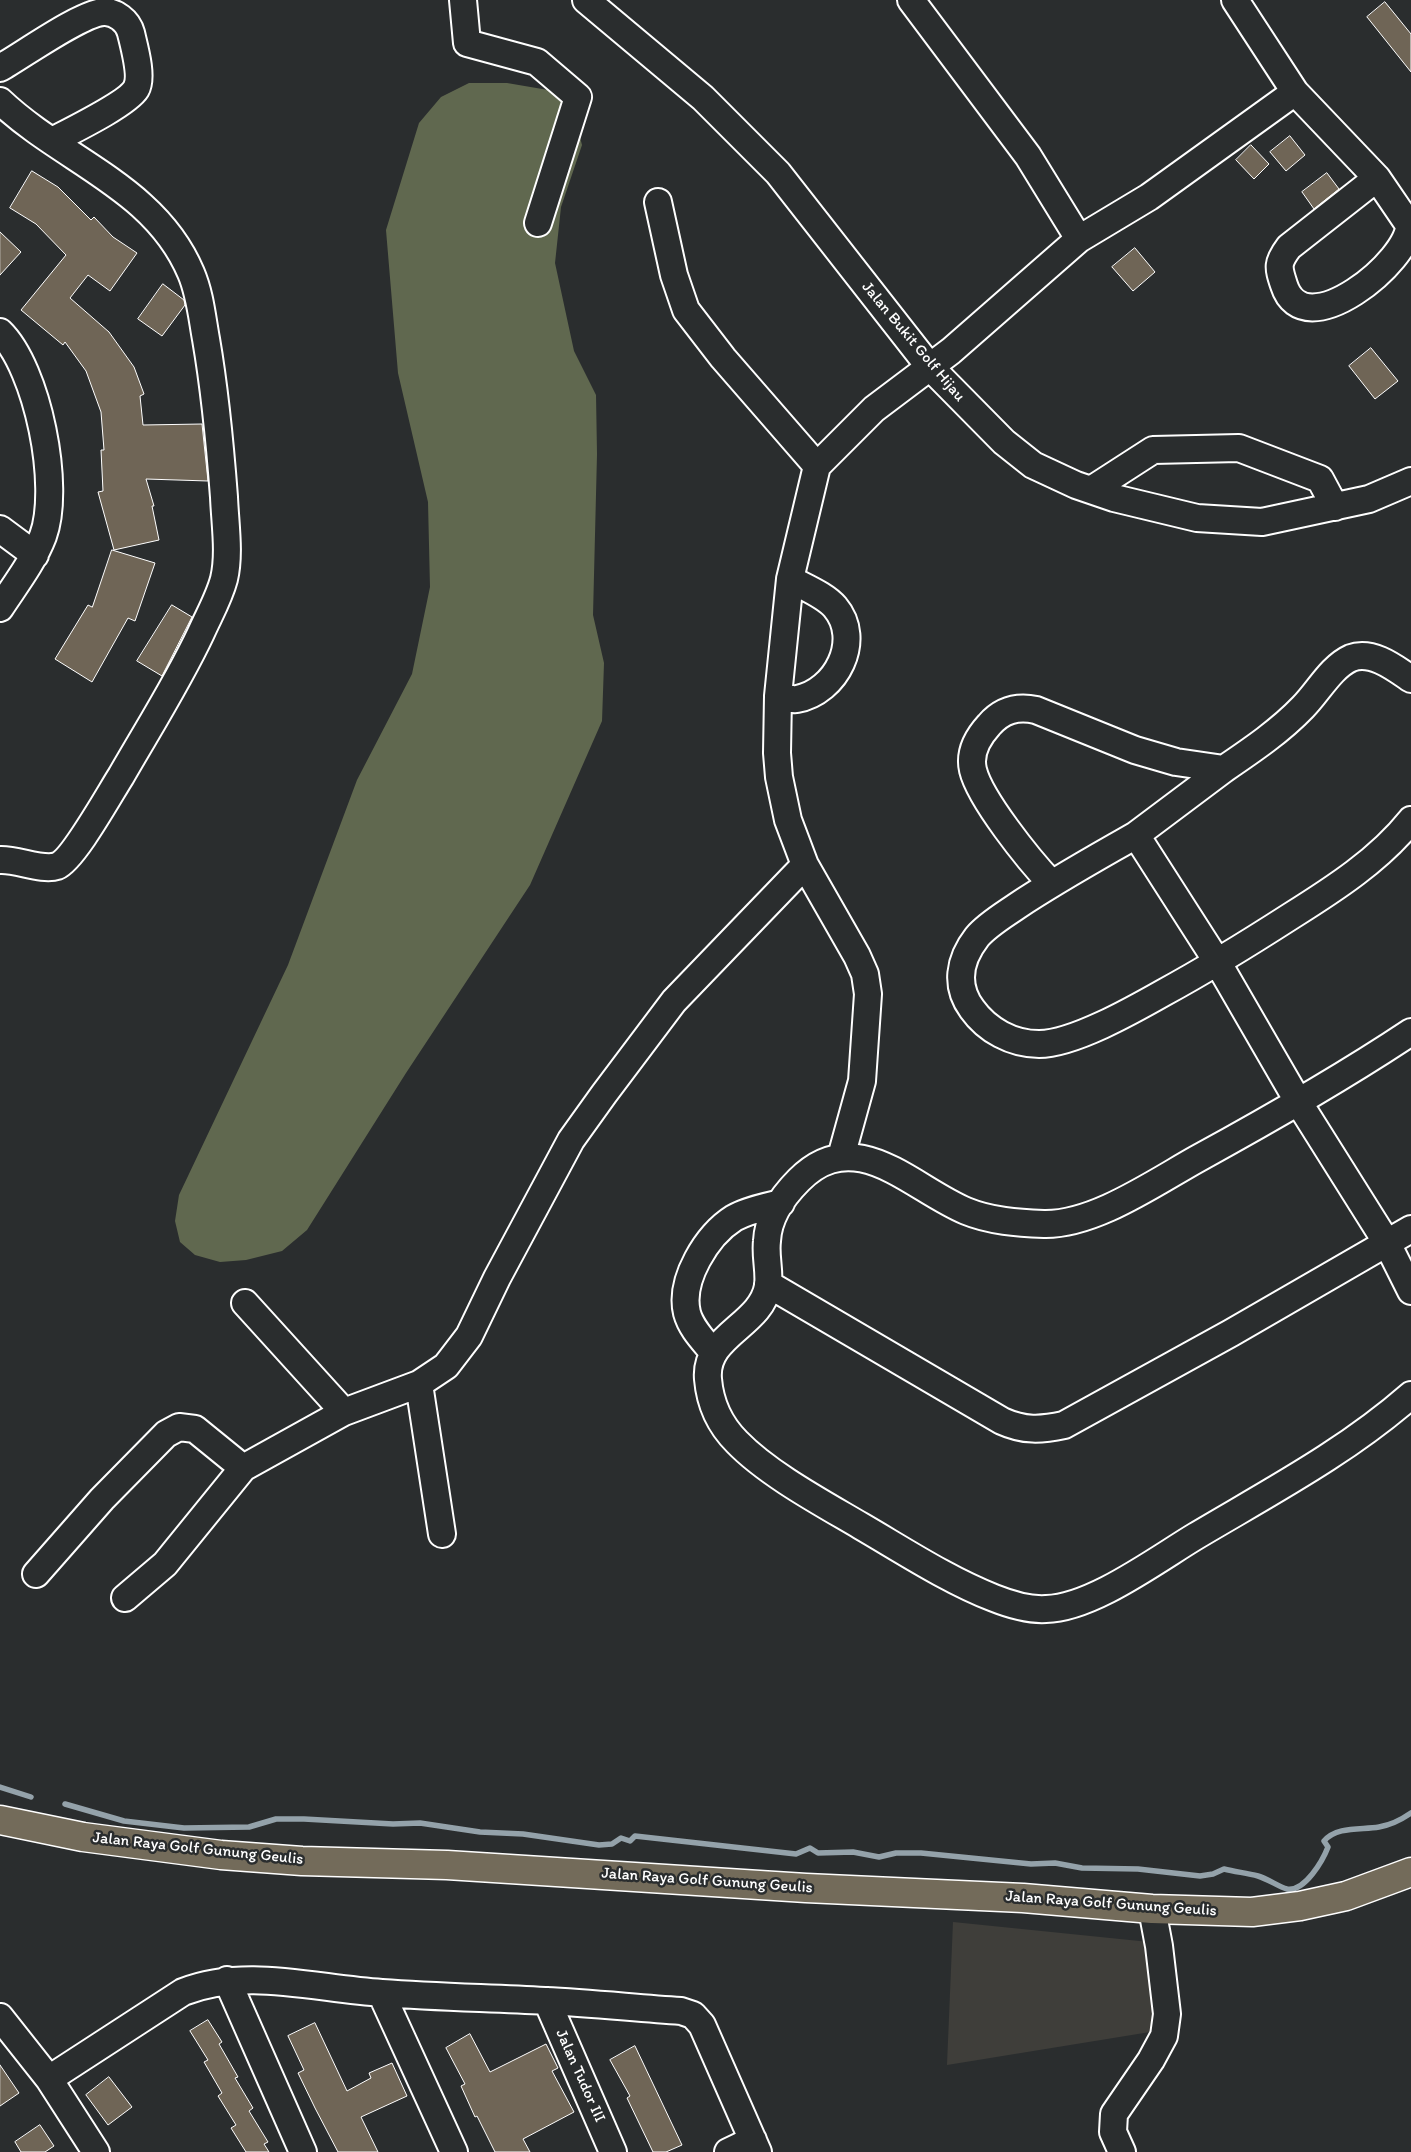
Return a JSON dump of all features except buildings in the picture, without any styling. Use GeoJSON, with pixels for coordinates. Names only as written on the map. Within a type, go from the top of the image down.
{"type":"FeatureCollection","features":[{"type":"Feature","properties":{"kind":"main road","name":"Jalan Raya Golf Gunung Geulis"},"geometry":{"type":"LineString","coordinates":[[0,1820],[83,1837],[221,1855],[302,1861],[447,1865],[806,1888],[1023,1898],[1152,1909],[1252,1912],[1300,1906],[1346,1896],[1411,1872]]}},
{"type":"Feature","properties":{"kind":"street"},"geometry":{"type":"LineString","coordinates":[[463,0],[467,43],[537,62],[578,97],[538,223]]}},
{"type":"Feature","properties":{"kind":"street","name":"Jalan Bukit Golf Hijau"},"geometry":{"type":"LineString","coordinates":[[586,0],[703,98],[778,173],[929,366],[1004,442],[1033,465],[1114,498],[1196,518],[1262,522],[1369,499],[1411,481]]}},
{"type":"Feature","properties":{"kind":"street"},"geometry":{"type":"LineString","coordinates":[[911,0],[1028,156],[1079,238]]}},
{"type":"Feature","properties":{"kind":"street"},"geometry":{"type":"LineString","coordinates":[[1235,0],[1295,92],[1377,178],[1409,225],[1410,231],[1401,252],[1392,263],[1348,297],[1318,309],[1297,303],[1286,292],[1278,267],[1282,257],[1289,247],[1377,178]]}},
{"type":"Feature","properties":{"kind":"street"},"geometry":{"type":"LineString","coordinates":[[0,68],[88,16],[110,12],[117,15],[130,29],[136,54],[138,83],[136,89],[122,101],[52,141]]}},
{"type":"Feature","properties":{"kind":"street"},"geometry":{"type":"LineString","coordinates":[[841,1157],[862,1081],[867,988],[865,974],[857,956],[805,865],[788,820],[779,777],[778,696],[790,579],[817,466],[874,409],[1026,287],[1079,238],[1149,197],[1295,92]]}},
{"type":"Feature","properties":{"kind":"street"},"geometry":{"type":"LineString","coordinates":[[0,101],[52,141],[113,180],[146,207],[162,225],[191,272],[199,296],[213,379],[226,540],[224,578],[190,656],[107,799],[73,850],[64,862],[55,867],[28,864],[12,859],[0,860]]}},
{"type":"Feature","properties":{"kind":"street"},"geometry":{"type":"LineString","coordinates":[[658,202],[674,275],[686,310],[723,358],[817,466]]}},
{"type":"Feature","properties":{"kind":"street"},"geometry":{"type":"LineString","coordinates":[[0,332],[30,381],[42,418],[49,483],[44,534],[35,555],[0,608]]}},
{"type":"Feature","properties":{"kind":"street"},"geometry":{"type":"LineString","coordinates":[[1091,490],[1153,450],[1238,448],[1320,478],[1335,507]]}},
{"type":"Feature","properties":{"kind":"street"},"geometry":{"type":"LineString","coordinates":[[0,529],[35,555]]}},
{"type":"Feature","properties":{"kind":"street"},"geometry":{"type":"LineString","coordinates":[[778,696],[795,699],[810,695],[828,682],[842,664],[848,639],[844,622],[835,607],[790,579]]}},
{"type":"Feature","properties":{"kind":"street"},"geometry":{"type":"LineString","coordinates":[[1411,679],[1392,666],[1371,657],[1352,658],[1334,671],[1302,708],[1260,745],[1224,769],[1136,835],[1051,883],[1003,915],[977,937],[963,961],[959,978],[965,999],[981,1022],[1010,1040],[1041,1044],[1075,1035],[1121,1016],[1218,963],[1354,874],[1394,840],[1411,820]]}},
{"type":"Feature","properties":{"kind":"street"},"geometry":{"type":"LineString","coordinates":[[1051,883],[1003,822],[981,790],[972,769],[973,754],[978,737],[995,717],[1009,709],[1023,707],[1036,710],[1135,750],[1176,762],[1224,769]]}},
{"type":"Feature","properties":{"kind":"street"},"geometry":{"type":"LineString","coordinates":[[1136,835],[1218,963],[1299,1103],[1387,1243],[1411,1291]]}},
{"type":"Feature","properties":{"kind":"street"},"geometry":{"type":"LineString","coordinates":[[125,1598],[165,1564],[243,1468],[344,1412],[419,1384],[446,1366],[469,1336],[497,1278],[572,1140],[674,1001],[805,865]]}},
{"type":"Feature","properties":{"kind":"street"},"geometry":{"type":"LineString","coordinates":[[1411,1032],[1299,1103],[1101,1211],[1074,1222],[1031,1223],[984,1217],[964,1211],[863,1157],[841,1157],[823,1163],[800,1178],[771,1218],[766,1240],[768,1284],[764,1298],[753,1312],[712,1351],[707,1366],[712,1404],[723,1426],[738,1443],[758,1460],[828,1506],[996,1600],[1044,1610],[1070,1605],[1114,1586],[1344,1447],[1385,1418],[1411,1395]]}},
{"type":"Feature","properties":{"kind":"street"},"geometry":{"type":"LineString","coordinates":[[712,1351],[694,1330],[687,1312],[687,1293],[692,1270],[705,1245],[734,1218],[751,1210],[781,1202]]}},
{"type":"Feature","properties":{"kind":"street"},"geometry":{"type":"LineString","coordinates":[[768,1284],[1002,1421],[1015,1427],[1038,1431],[1064,1426],[1411,1229]]}},
{"type":"Feature","properties":{"kind":"street"},"geometry":{"type":"LineString","coordinates":[[245,1303],[344,1412]]}},
{"type":"Feature","properties":{"kind":"street"},"geometry":{"type":"LineString","coordinates":[[419,1384],[442,1534]]}},
{"type":"Feature","properties":{"kind":"street"},"geometry":{"type":"LineString","coordinates":[[36,1574],[102,1500],[166,1434],[179,1427],[195,1429],[243,1468]]}},
{"type":"Feature","properties":{"kind":"street"},"geometry":{"type":"LineString","coordinates":[[1122,2152],[1114,2132],[1114,2114],[1151,2060],[1164,2036],[1167,2014],[1159,1946],[1152,1909]]}},
{"type":"Feature","properties":{"kind":"street"},"geometry":{"type":"LineString","coordinates":[[226,1980],[303,2152]]}},
{"type":"Feature","properties":{"kind":"street"},"geometry":{"type":"LineString","coordinates":[[49,2079],[183,1992],[206,1983],[226,1980],[279,1982],[381,1993],[546,2001],[681,2011],[693,2015],[702,2025],[756,2146],[728,2152]]}},
{"type":"Feature","properties":{"kind":"street"},"geometry":{"type":"LineString","coordinates":[[381,1993],[454,2152]]}},
{"type":"Feature","properties":{"kind":"street","name":"Jalan Tudor III"},"geometry":{"type":"LineString","coordinates":[[546,2001],[613,2152]]}},
{"type":"Feature","properties":{"kind":"street"},"geometry":{"type":"LineString","coordinates":[[0,2017],[49,2079],[96,2152]]}},
{"type":"Feature","properties":{"kind":"shaded area"},"geometry":{"type":"Polygon","coordinates":[[[953,1922],[1159,1943],[1150,2032],[947,2065],[953,1922]]]}},
{"type":"Feature","properties":{"kind":"green space"},"geometry":{"type":"Polygon","coordinates":[[[469,83],[507,83],[548,90],[574,114],[582,145],[561,207],[555,263],[574,351],[596,395],[597,454],[593,615],[604,663],[602,721],[530,885],[406,1073],[307,1230],[282,1251],[246,1260],[220,1262],[195,1255],[180,1242],[175,1221],[179,1195],[288,965],[357,780],[412,674],[430,587],[428,502],[398,373],[386,230],[419,123],[441,97],[469,83]]]}},
{"type":"Feature","properties":{"kind":"waterway"},"geometry":{"type":"LineString","coordinates":[[0,1787],[31,1797]]}},
{"type":"Feature","properties":{"kind":"waterway"},"geometry":{"type":"LineString","coordinates":[[65,1804],[124,1821],[184,1828],[249,1827],[276,1819],[393,1824],[420,1823],[480,1832],[523,1834],[599,1845],[612,1844],[621,1838],[630,1841],[635,1836],[796,1854],[810,1848],[818,1853],[853,1852],[879,1857],[896,1853],[921,1853],[1031,1864],[1055,1863],[1082,1868],[1138,1869],[1200,1876],[1213,1874],[1224,1869],[1258,1876],[1287,1889],[1294,1889],[1300,1886],[1318,1867],[1328,1847],[1324,1841],[1329,1836],[1342,1831],[1388,1825],[1411,1813]]}}]}
